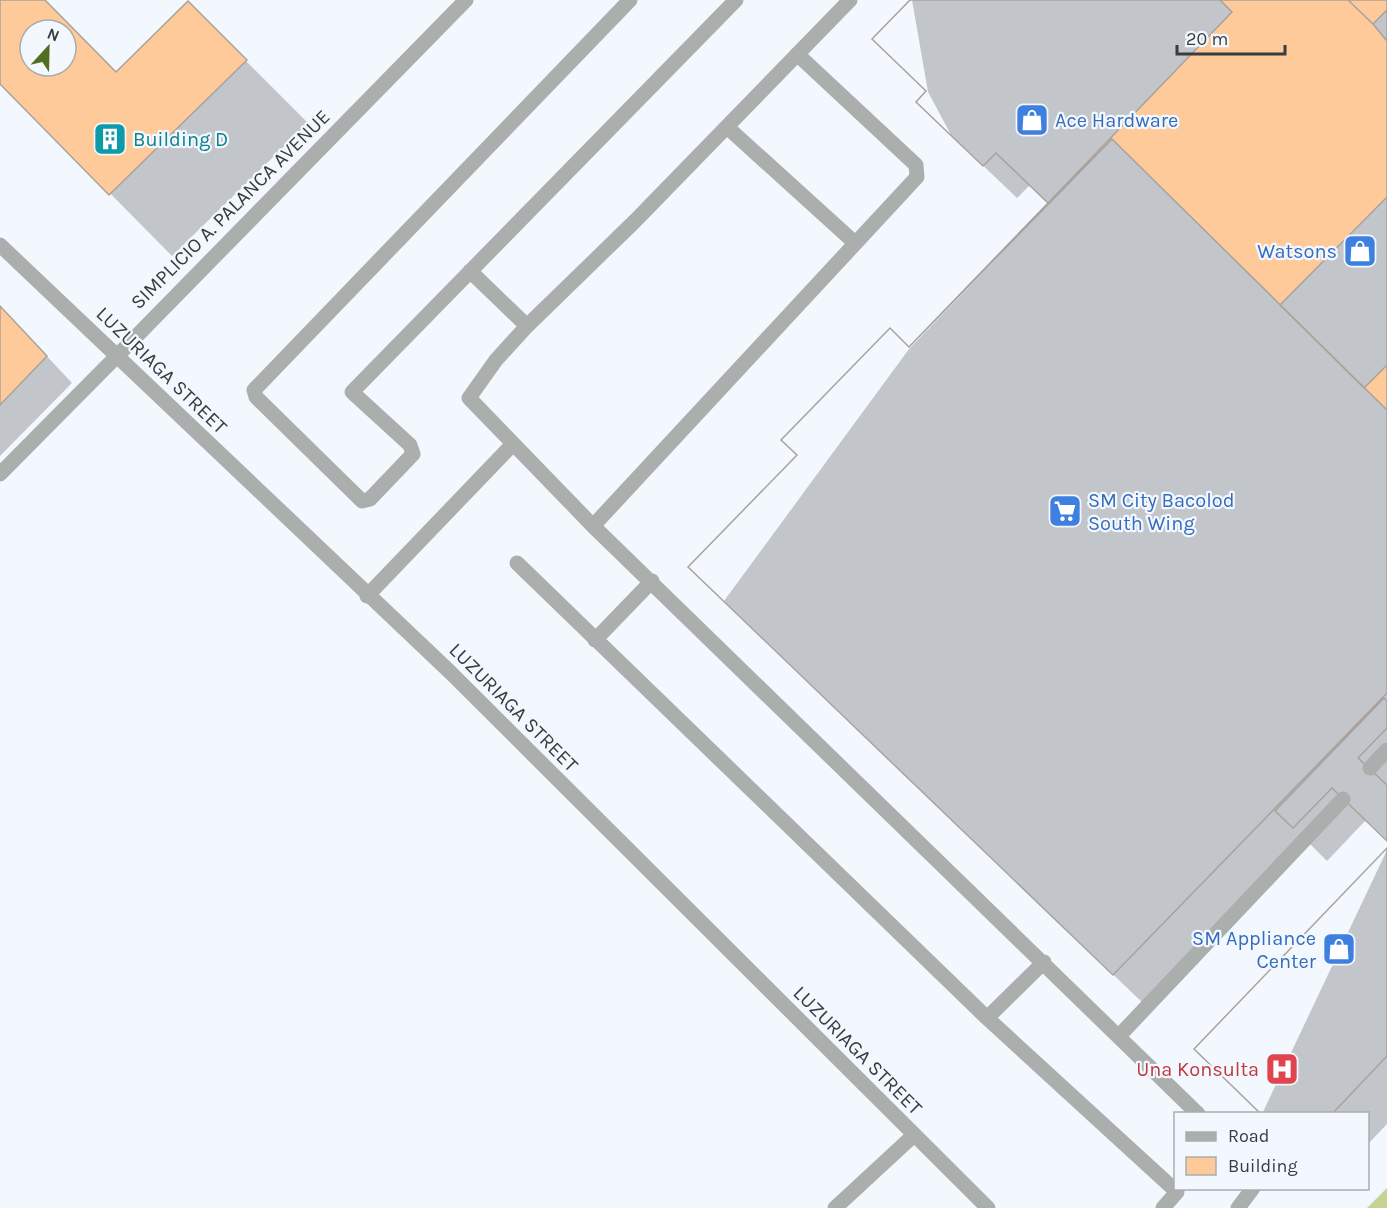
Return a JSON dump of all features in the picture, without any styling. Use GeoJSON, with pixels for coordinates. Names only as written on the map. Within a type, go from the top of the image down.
{"type":"FeatureCollection","features":[{"type":"Feature","properties":{"kind":"street","name":"SIMPLICIO A. PALANCA AVENUE"},"geometry":{"type":"LineString","coordinates":[[0,474],[466,0]]}},
{"type":"Feature","properties":{"kind":"street"},"geometry":{"type":"LineString","coordinates":[[630,0],[254,390],[256,397],[362,501],[370,499],[413,454],[410,445],[352,392],[736,0]]}},
{"type":"Feature","properties":{"kind":"street"},"geometry":{"type":"LineString","coordinates":[[850,0],[635,221],[527,326],[496,360],[470,395],[471,401],[593,526],[1197,1112]]}},
{"type":"Feature","properties":{"kind":"street"},"geometry":{"type":"LineString","coordinates":[[593,526],[917,177],[917,168],[797,54]]}},
{"type":"Feature","properties":{"kind":"street"},"geometry":{"type":"LineString","coordinates":[[727,127],[855,243]]}},
{"type":"Feature","properties":{"kind":"street","name":"LUZURIAGA STREET"},"geometry":{"type":"LineString","coordinates":[[0,245],[367,596],[450,672],[988,1208]]}},
{"type":"Feature","properties":{"kind":"street"},"geometry":{"type":"LineString","coordinates":[[470,270],[527,326]]}},
{"type":"Feature","properties":{"kind":"street"},"geometry":{"type":"LineString","coordinates":[[367,596],[512,445]]}},
{"type":"Feature","properties":{"kind":"street"},"geometry":{"type":"LineString","coordinates":[[517,563],[987,1017],[1174,1189]]}},
{"type":"Feature","properties":{"kind":"street"},"geometry":{"type":"LineString","coordinates":[[595,640],[652,581]]}},
{"type":"Feature","properties":{"kind":"street"},"geometry":{"type":"LineString","coordinates":[[1370,768],[1387,750]]}},
{"type":"Feature","properties":{"kind":"street"},"geometry":{"type":"LineString","coordinates":[[1119,1036],[1343,799]]}},
{"type":"Feature","properties":{"kind":"street"},"geometry":{"type":"LineString","coordinates":[[987,1017],[1044,962]]}},
{"type":"Feature","properties":{"kind":"street"},"geometry":{"type":"LineString","coordinates":[[835,1208],[914,1135]]}},
{"type":"Feature","properties":{"kind":"street"},"geometry":{"type":"LineString","coordinates":[[1163,1208],[1177,1192],[1175,1190]]}},
{"type":"Feature","properties":{"kind":"street"},"geometry":{"type":"LineString","coordinates":[[1238,1208],[1252,1190]]}},
{"type":"Feature","properties":{"kind":"green space"},"geometry":{"type":"Polygon","coordinates":[[[1387,1188],[1387,1208],[1367,1208],[1387,1188]]]}},
{"type":"Feature","properties":{"kind":"building","name":"Building D"},"geometry":{"type":"Polygon","coordinates":[[[0,0],[45,0],[63,18],[18,18],[18,78],[78,78],[78,33],[116,72],[188,1],[247,60],[109,195],[0,84],[0,0]]]}},
{"type":"Feature","properties":{"kind":"building","name":"SM City Bacolod South Wing"},"geometry":{"type":"Polygon","coordinates":[[[910,0],[1348,0],[1373,24],[1387,10],[1387,693],[1113,975],[688,567],[797,455],[781,440],[890,328],[909,347],[1048,203],[996,153],[983,166],[916,102],[926,91],[872,39],[910,0]]]}},
{"type":"Feature","properties":{"kind":"building","name":"Ace Hardware"},"geometry":{"type":"Polygon","coordinates":[[[910,0],[1220,0],[1232,12],[1048,203],[996,153],[983,166],[916,102],[926,91],[872,39],[910,0]]]}},
{"type":"Feature","properties":{"kind":"building"},"geometry":{"type":"Polygon","coordinates":[[[1348,0],[1387,0],[1387,10],[1373,24],[1348,0]]]}},
{"type":"Feature","properties":{"kind":"building"},"geometry":{"type":"Polygon","coordinates":[[[1387,10],[1387,41],[1373,24],[1387,10]]]}},
{"type":"Feature","properties":{"kind":"building","name":"SM City Bacolod South Wing"},"geometry":{"type":"Polygon","coordinates":[[[1112,139],[1387,410],[1387,693],[1113,975],[688,567],[797,455],[781,440],[890,328],[909,347],[1112,139]]]}},
{"type":"Feature","properties":{"kind":"building","name":"Watsons"},"geometry":{"type":"Polygon","coordinates":[[[1387,197],[1387,365],[1364,388],[1280,305],[1387,197]]]}},
{"type":"Feature","properties":{"kind":"building"},"geometry":{"type":"Polygon","coordinates":[[[0,306],[47,356],[0,405],[0,306]]]}},
{"type":"Feature","properties":{"kind":"building"},"geometry":{"type":"Polygon","coordinates":[[[1384,698],[1387,701],[1387,728],[1358,758],[1387,785],[1387,841],[1332,788],[1293,828],[1275,811],[1384,698]]]}},
{"type":"Feature","properties":{"kind":"building"},"geometry":{"type":"Polygon","coordinates":[[[1384,698],[1387,701],[1387,728],[1358,758],[1387,785],[1387,841],[1332,788],[1293,828],[1275,811],[1384,698]]]}},
{"type":"Feature","properties":{"kind":"building","name":"SM Appliance Center"},"geometry":{"type":"Polygon","coordinates":[[[1387,848],[1387,1056],[1334,1112],[1259,1112],[1194,1049],[1387,848]]]}},
{"type":"Feature","properties":{"kind":"building","name":"SM Appliance Center"},"geometry":{"type":"Polygon","coordinates":[[[1387,848],[1387,1056],[1334,1112],[1259,1112],[1194,1049],[1387,848]]]}},
{"type":"Feature","properties":{"kind":"place","name":"Ace Hardware"},"geometry":{"type":"Point","coordinates":[1032,120]}},
{"type":"Feature","properties":{"kind":"place","name":"Building D"},"geometry":{"type":"Point","coordinates":[110,139]}},
{"type":"Feature","properties":{"kind":"place","name":"Watsons"},"geometry":{"type":"Point","coordinates":[1360,251]}},
{"type":"Feature","properties":{"kind":"place","name":"SM City Bacolod South Wing"},"geometry":{"type":"Point","coordinates":[1065,511]}},
{"type":"Feature","properties":{"kind":"place","name":"SM Appliance Center"},"geometry":{"type":"Point","coordinates":[1339,949]}},
{"type":"Feature","properties":{"kind":"place","name":"Una Konsulta"},"geometry":{"type":"Point","coordinates":[1282,1069]}}]}
